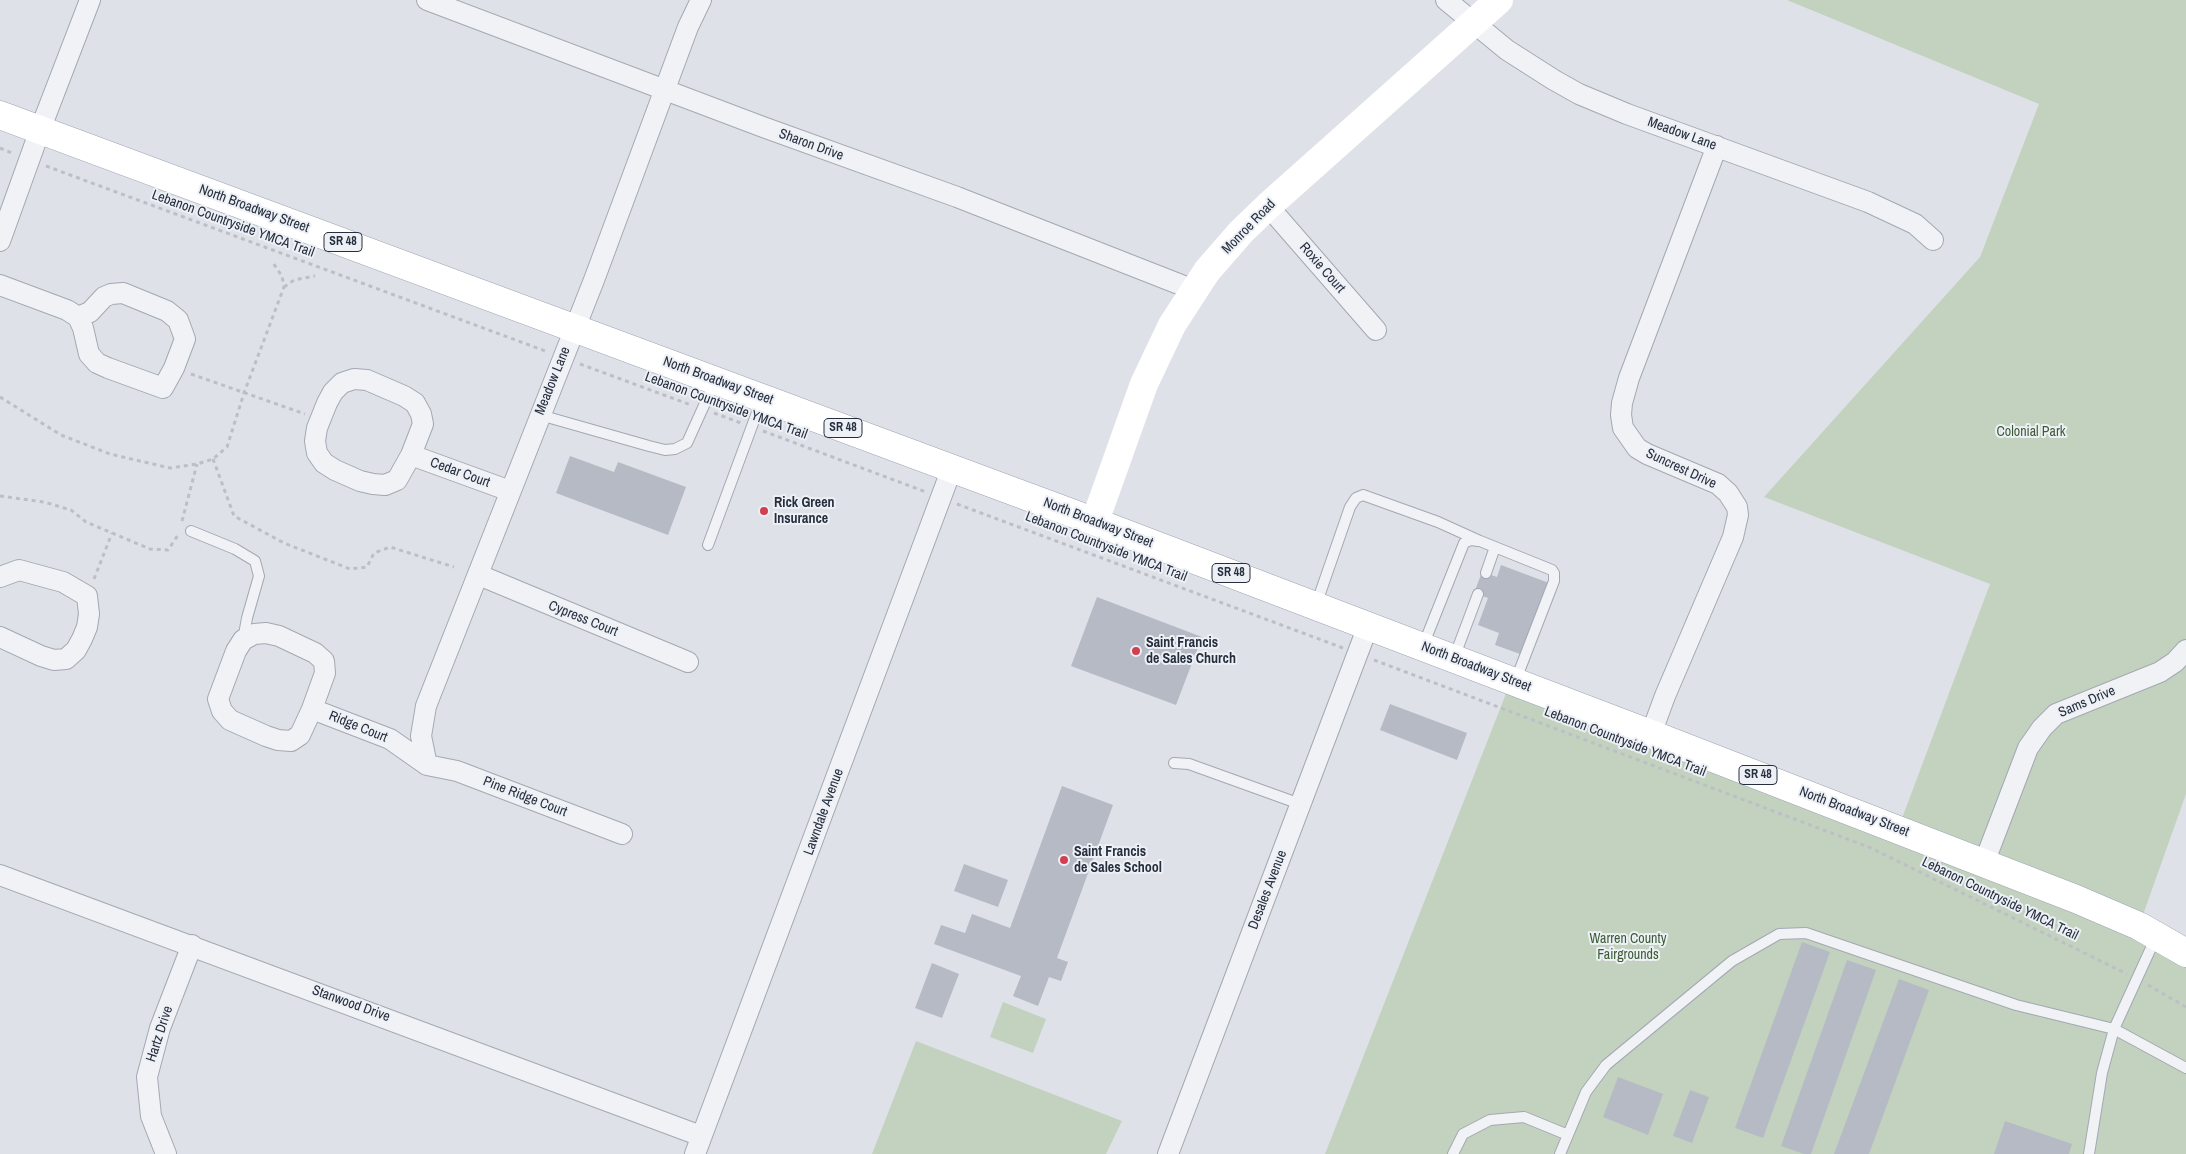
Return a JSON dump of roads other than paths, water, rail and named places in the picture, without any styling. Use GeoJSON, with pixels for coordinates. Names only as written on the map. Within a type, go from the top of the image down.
{"type":"FeatureCollection","features":[{"type":"Feature","properties":{"kind":"main road","name":"Monroe Road"},"geometry":{"type":"LineString","coordinates":[[1094,521],[1144,384],[1172,325],[1194,290],[1241,232],[1268,206],[1498,0]]}},
{"type":"Feature","properties":{"kind":"main road","name":"North Broadway Street"},"geometry":{"type":"LineString","coordinates":[[0,115],[1094,521],[1651,734],[2076,899],[2139,926],[2186,953]]}},
{"type":"Feature","properties":{"kind":"street"},"geometry":{"type":"LineString","coordinates":[[0,241],[90,0]]}},
{"type":"Feature","properties":{"kind":"street","name":"Sharon Drive"},"geometry":{"type":"LineString","coordinates":[[428,0],[663,90],[957,197],[1194,290]]}},
{"type":"Feature","properties":{"kind":"street","name":"Meadow Lane"},"geometry":{"type":"LineString","coordinates":[[427,765],[421,736],[426,706],[594,280],[663,90],[701,0]]}},
{"type":"Feature","properties":{"kind":"street","name":"Meadow Lane"},"geometry":{"type":"LineString","coordinates":[[1446,0],[1507,50],[1579,94],[1627,114],[1868,202],[1915,224],[1933,240]]}},
{"type":"Feature","properties":{"kind":"street","name":"Suncrest Drive"},"geometry":{"type":"LineString","coordinates":[[1651,734],[1665,696],[1733,537],[1738,515],[1737,506],[1728,493],[1718,484],[1637,448],[1623,428],[1622,403],[1629,378],[1717,146]]}},
{"type":"Feature","properties":{"kind":"street","name":"Roxie Court"},"geometry":{"type":"LineString","coordinates":[[1268,206],[1376,330]]}},
{"type":"Feature","properties":{"kind":"street"},"geometry":{"type":"LineString","coordinates":[[0,285],[67,310],[78,317],[83,328],[89,354],[102,366],[163,388],[174,368],[185,339],[178,320],[167,311],[124,294],[111,294],[104,297],[90,312],[78,317]]}},
{"type":"Feature","properties":{"kind":"street"},"geometry":{"type":"LineString","coordinates":[[354,379],[380,384],[415,404],[421,414],[423,424],[411,455],[397,480],[385,485],[360,481],[324,463],[317,453],[315,441],[320,420],[333,392],[342,383],[354,379]]}},
{"type":"Feature","properties":{"kind":"street","name":"Cedar Court"},"geometry":{"type":"LineString","coordinates":[[411,455],[510,491]]}},
{"type":"Feature","properties":{"kind":"street","name":"Lawndale Avenue"},"geometry":{"type":"LineString","coordinates":[[698,1145],[952,468]]}},
{"type":"Feature","properties":{"kind":"street"},"geometry":{"type":"LineString","coordinates":[[0,577],[19,570],[63,582],[87,596],[89,614],[87,627],[76,650],[66,659],[54,660],[0,637]]}},
{"type":"Feature","properties":{"kind":"street","name":"Cypress Court"},"geometry":{"type":"LineString","coordinates":[[479,575],[688,662]]}},
{"type":"Feature","properties":{"kind":"street","name":"Desales Avenue"},"geometry":{"type":"LineString","coordinates":[[1168,1154],[1368,626]]}},
{"type":"Feature","properties":{"kind":"street","name":"Ridge Court"},"geometry":{"type":"LineString","coordinates":[[266,633],[279,636],[315,653],[324,661],[325,673],[312,709],[300,735],[290,740],[278,740],[266,736],[230,720],[222,711],[218,699],[236,651],[243,640],[254,634],[266,633]]}},
{"type":"Feature","properties":{"kind":"street","name":"Sams Drive"},"geometry":{"type":"LineString","coordinates":[[1984,863],[2028,748],[2042,728],[2056,714],[2160,672],[2175,662],[2186,651]]}},
{"type":"Feature","properties":{"kind":"street","name":"Ridge Court"},"geometry":{"type":"LineString","coordinates":[[312,709],[390,739],[427,765]]}},
{"type":"Feature","properties":{"kind":"street","name":"Pine Ridge Court"},"geometry":{"type":"LineString","coordinates":[[427,765],[457,771],[622,834]]}},
{"type":"Feature","properties":{"kind":"street","name":"Stanwood Drive"},"geometry":{"type":"LineString","coordinates":[[0,875],[192,945],[698,1145]]}},
{"type":"Feature","properties":{"kind":"street","name":"Hartz Drive"},"geometry":{"type":"LineString","coordinates":[[166,1154],[150,1116],[147,1077],[160,1028],[192,945]]}},
{"type":"Feature","properties":{"kind":"lane"},"geometry":{"type":"LineString","coordinates":[[540,415],[665,450],[675,449],[687,443],[715,380]]}},
{"type":"Feature","properties":{"kind":"lane"},"geometry":{"type":"LineString","coordinates":[[708,545],[763,398]]}},
{"type":"Feature","properties":{"kind":"lane"},"geometry":{"type":"LineString","coordinates":[[1316,606],[1350,506],[1356,498],[1363,495],[1438,522],[1552,570],[1554,581],[1515,682]]}},
{"type":"Feature","properties":{"kind":"lane"},"geometry":{"type":"LineString","coordinates":[[191,531],[255,560],[259,576],[243,640]]}},
{"type":"Feature","properties":{"kind":"lane"},"geometry":{"type":"LineString","coordinates":[[1423,647],[1464,544],[1471,540],[1480,541]]}},
{"type":"Feature","properties":{"kind":"lane"},"geometry":{"type":"LineString","coordinates":[[1486,573],[1495,547]]}},
{"type":"Feature","properties":{"kind":"lane"},"geometry":{"type":"LineString","coordinates":[[1454,659],[1478,594]]}},
{"type":"Feature","properties":{"kind":"lane"},"geometry":{"type":"LineString","coordinates":[[1174,763],[1189,764],[1300,804]]}},
{"type":"Feature","properties":{"kind":"lane"},"geometry":{"type":"LineString","coordinates":[[1560,1154],[1586,1092],[1606,1065],[1732,961],[1779,934],[1806,933],[2016,1005],[2114,1029],[2186,1068]]}},
{"type":"Feature","properties":{"kind":"lane"},"geometry":{"type":"LineString","coordinates":[[2089,1154],[2102,1073],[2114,1029],[2157,936]]}},
{"type":"Feature","properties":{"kind":"lane"},"geometry":{"type":"LineString","coordinates":[[1452,1154],[1463,1134],[1490,1120],[1524,1117],[1568,1135]]}},
{"type":"Feature","properties":{"kind":"place","name":"Rick Green Insurance"},"geometry":{"type":"Point","coordinates":[764,511]}},
{"type":"Feature","properties":{"kind":"place","name":"Saint Francis de Sales Church"},"geometry":{"type":"Point","coordinates":[1136,651]}},
{"type":"Feature","properties":{"kind":"place","name":"Saint Francis de Sales School"},"geometry":{"type":"Point","coordinates":[1064,860]}},
{"type":"Feature","properties":{"kind":"park label","name":"Colonial Park"},"geometry":{"type":"Point","coordinates":[2031,432]}},
{"type":"Feature","properties":{"kind":"park label","name":"Warren County Fairgrounds"},"geometry":{"type":"Point","coordinates":[1628,948]}}]}
